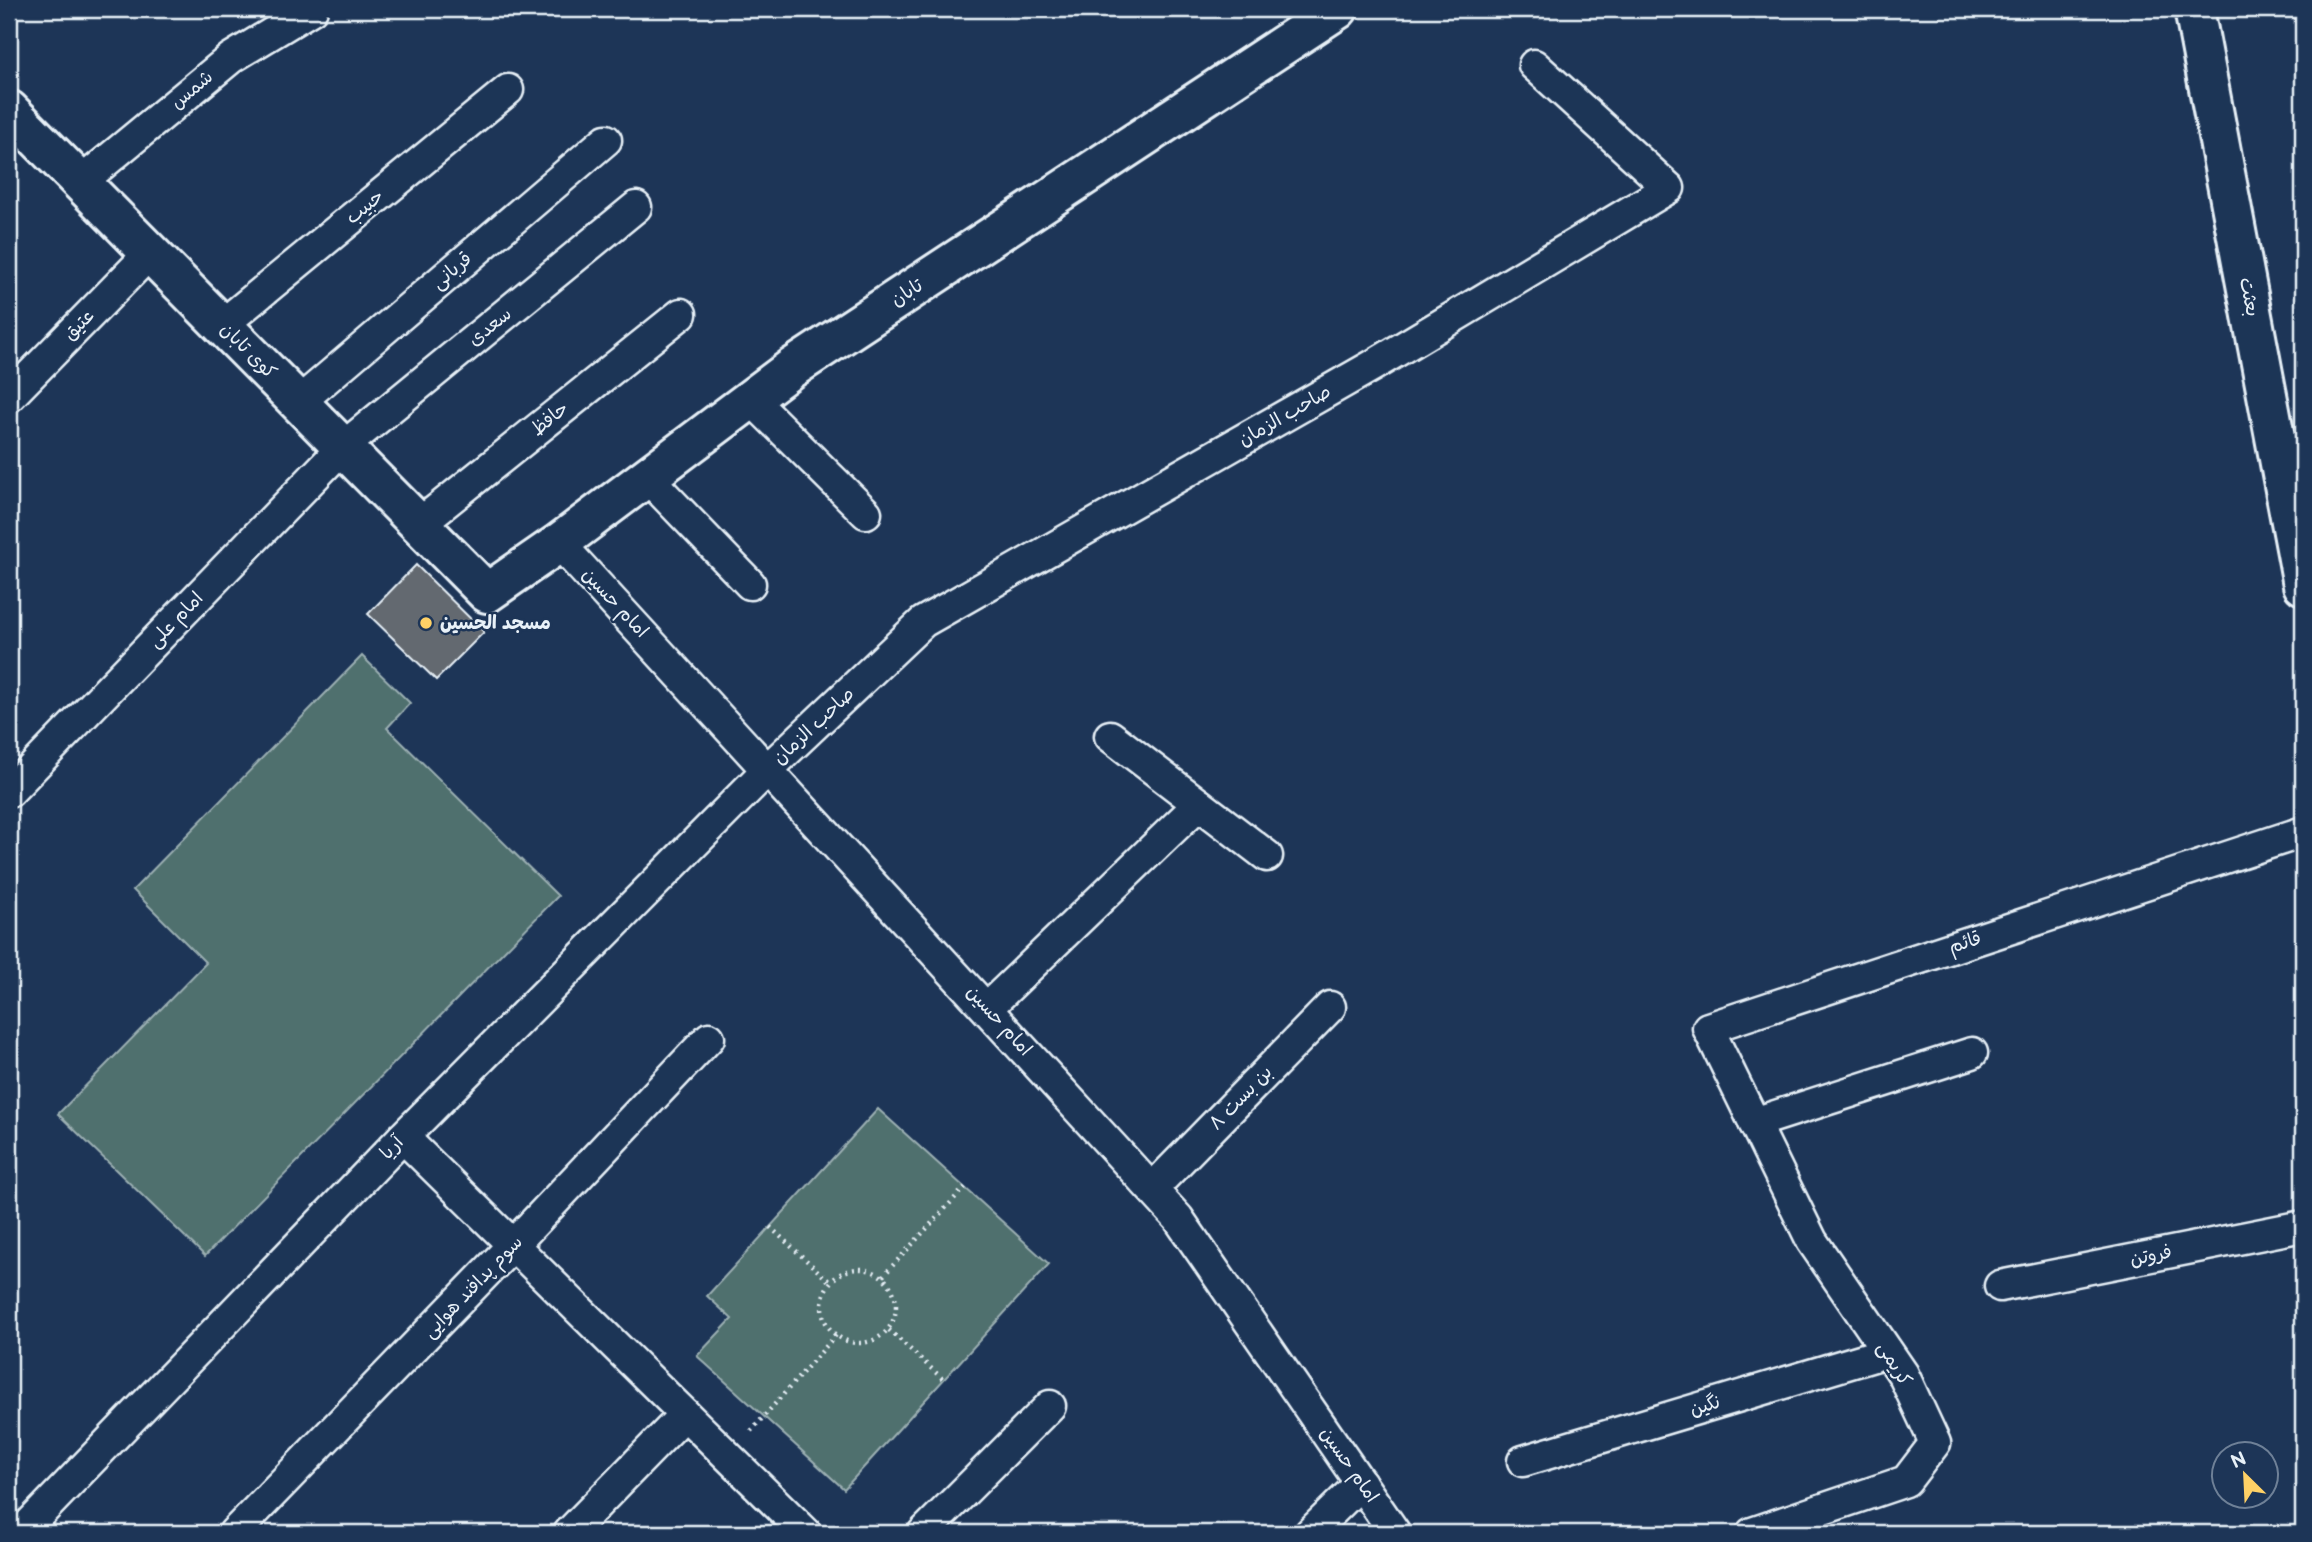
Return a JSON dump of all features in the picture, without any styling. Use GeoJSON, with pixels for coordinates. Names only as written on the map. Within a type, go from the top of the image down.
{"type":"FeatureCollection","features":[{"type":"Feature","properties":{"kind":"street","name":"شمس"},"geometry":{"type":"LineString","coordinates":[[81,182],[230,58],[312,9]]}},
{"type":"Feature","properties":{"kind":"street","name":"تابان"},"geometry":{"type":"LineString","coordinates":[[487,593],[559,543],[792,368],[1338,9]]}},
{"type":"Feature","properties":{"kind":"street","name":"بعثت"},"geometry":{"type":"LineString","coordinates":[[2194,9],[2303,585]]}},
{"type":"Feature","properties":{"kind":"street","name":"صاحب الزمان"},"geometry":{"type":"LineString","coordinates":[[768,769],[923,622],[1372,366],[1669,188],[1534,65]]}},
{"type":"Feature","properties":{"kind":"street","name":"حبیب"},"geometry":{"type":"LineString","coordinates":[[222,325],[508,90]]}},
{"type":"Feature","properties":{"kind":"street","name":"کوی تابان"},"geometry":{"type":"LineString","coordinates":[[9,110],[487,593]]}},
{"type":"Feature","properties":{"kind":"street","name":"قربانی"},"geometry":{"type":"LineString","coordinates":[[299,402],[606,140]]}},
{"type":"Feature","properties":{"kind":"street","name":"سعدی"},"geometry":{"type":"LineString","coordinates":[[343,447],[636,207]]}},
{"type":"Feature","properties":{"kind":"street","name":"عتیق"},"geometry":{"type":"LineString","coordinates":[[9,397],[150,253]]}},
{"type":"Feature","properties":{"kind":"street","name":"حافظ"},"geometry":{"type":"LineString","coordinates":[[419,524],[681,314]]}},
{"type":"Feature","properties":{"kind":"street"},"geometry":{"type":"LineString","coordinates":[[751,399],[866,513]]}},
{"type":"Feature","properties":{"kind":"street","name":"امام علی"},"geometry":{"type":"LineString","coordinates":[[9,793],[343,447]]}},
{"type":"Feature","properties":{"kind":"street"},"geometry":{"type":"LineString","coordinates":[[647,477],[750,584]]}},
{"type":"Feature","properties":{"kind":"street","name":"امام حسین"},"geometry":{"type":"LineString","coordinates":[[559,543],[1178,1218],[1395,1533]]}},
{"type":"Feature","properties":{"kind":"street"},"geometry":{"type":"LineString","coordinates":[[1110,736],[1267,856]]}},
{"type":"Feature","properties":{"kind":"street","name":"آریا"},"geometry":{"type":"LineString","coordinates":[[21,1533],[403,1137],[768,769]]}},
{"type":"Feature","properties":{"kind":"street"},"geometry":{"type":"LineString","coordinates":[[987,1008],[1199,804]]}},
{"type":"Feature","properties":{"kind":"street","name":"قائم"},"geometry":{"type":"LineString","coordinates":[[1749,1114],[1708,1028],[2303,832]]}},
{"type":"Feature","properties":{"kind":"street","name":"بن بست ۸"},"geometry":{"type":"LineString","coordinates":[[1152,1189],[1330,1007]]}},
{"type":"Feature","properties":{"kind":"street","name":"سوم پدافند هوایی"},"geometry":{"type":"LineString","coordinates":[[234,1533],[709,1038]]}},
{"type":"Feature","properties":{"kind":"street"},"geometry":{"type":"LineString","coordinates":[[1749,1114],[1972,1053]]}},
{"type":"Feature","properties":{"kind":"street","name":"کریمی"},"geometry":{"type":"LineString","coordinates":[[1749,1114],[1812,1241],[1903,1374],[1935,1443],[1906,1481],[1752,1533]]}},
{"type":"Feature","properties":{"kind":"street"},"geometry":{"type":"LineString","coordinates":[[403,1137],[806,1533]]}},
{"type":"Feature","properties":{"kind":"street","name":"فروتن"},"geometry":{"type":"LineString","coordinates":[[2000,1286],[2303,1226]]}},
{"type":"Feature","properties":{"kind":"street","name":"نگین"},"geometry":{"type":"LineString","coordinates":[[1523,1461],[1887,1352]]}},
{"type":"Feature","properties":{"kind":"street"},"geometry":{"type":"LineString","coordinates":[[923,1533],[1051,1406]]}},
{"type":"Feature","properties":{"kind":"street"},"geometry":{"type":"LineString","coordinates":[[569,1533],[685,1414]]}},
{"type":"Feature","properties":{"kind":"street"},"geometry":{"type":"LineString","coordinates":[[1310,1533],[1361,1483]]}},
{"type":"Feature","properties":{"kind":"path"},"geometry":{"type":"LineString","coordinates":[[883,1276],[965,1187]]}},
{"type":"Feature","properties":{"kind":"path"},"geometry":{"type":"LineString","coordinates":[[770,1227],[830,1282]]}},
{"type":"Feature","properties":{"kind":"path"},"geometry":{"type":"LineString","coordinates":[[862,1268],[883,1276],[896,1296],[895,1319],[888,1330],[879,1338],[866,1342],[853,1343],[836,1335],[824,1319],[821,1306],[823,1293],[830,1282],[839,1274],[862,1268]]}},
{"type":"Feature","properties":{"kind":"path"},"geometry":{"type":"LineString","coordinates":[[888,1330],[944,1380]]}},
{"type":"Feature","properties":{"kind":"path"},"geometry":{"type":"LineString","coordinates":[[764,1416],[836,1335]]}},
{"type":"Feature","properties":{"kind":"green space"},"geometry":{"type":"Polygon","coordinates":[[[362,656],[410,703],[387,728],[558,896],[205,1256],[58,1114],[206,963],[133,890],[362,656]]]}},
{"type":"Feature","properties":{"kind":"green space"},"geometry":{"type":"Polygon","coordinates":[[[878,1109],[1049,1264],[844,1489],[697,1356],[732,1319],[707,1296],[878,1109]]]}},
{"type":"Feature","properties":{"kind":"building","name":"مسجد الحسین"},"geometry":{"type":"Polygon","coordinates":[[[416,565],[484,632],[436,680],[368,614],[416,565]]]}},
{"type":"Feature","properties":{"kind":"place","name":"مسجد الحسین"},"geometry":{"type":"Point","coordinates":[426,623]}}]}
